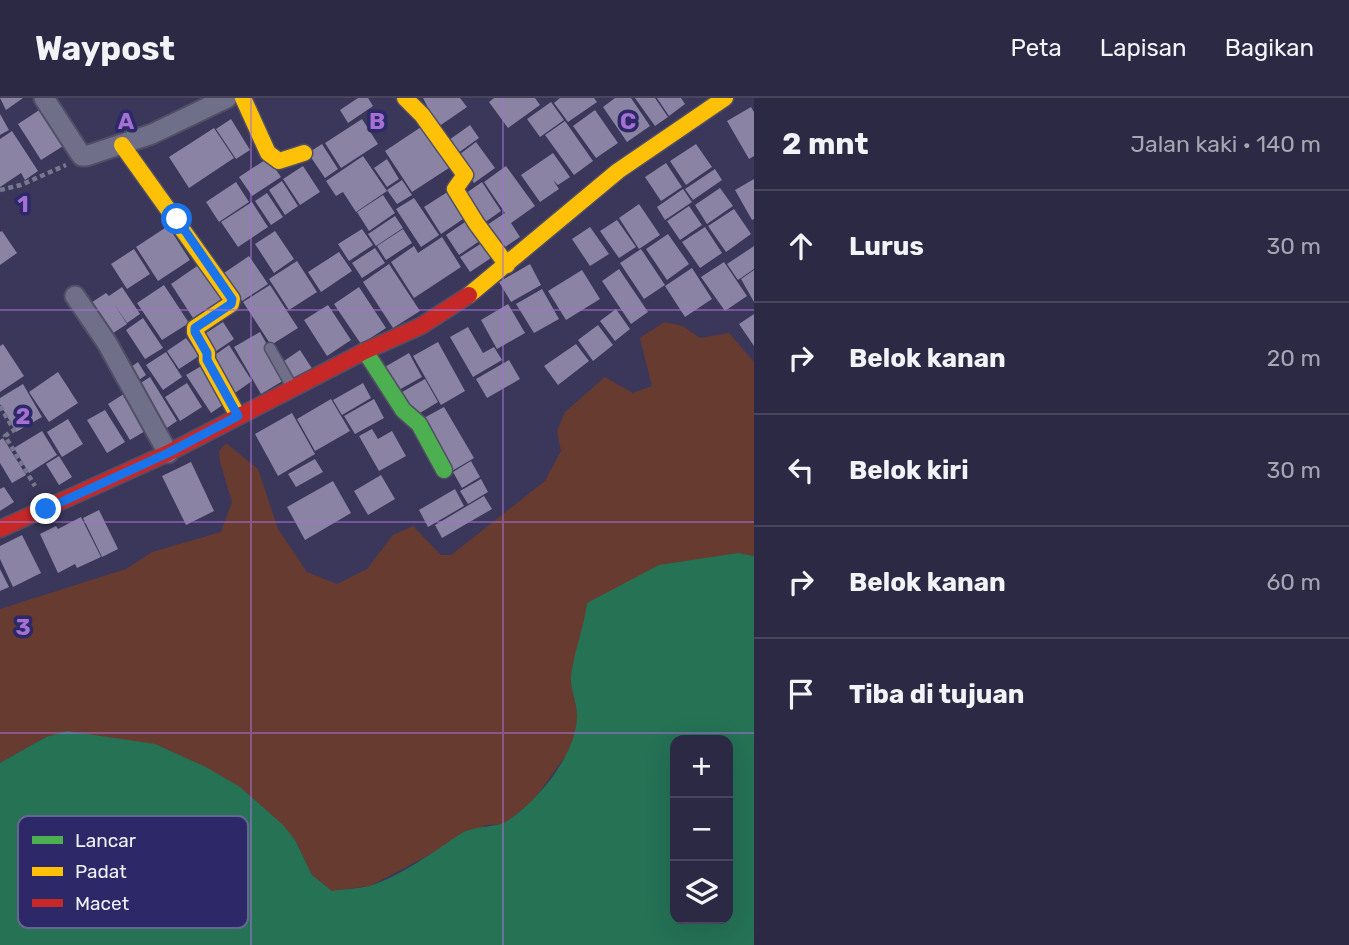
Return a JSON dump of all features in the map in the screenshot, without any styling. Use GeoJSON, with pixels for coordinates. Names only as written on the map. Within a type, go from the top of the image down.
{"type":"FeatureCollection","features":[{"type":"Feature","properties":{"kind":"street"},"geometry":{"type":"LineString","coordinates":[[44,98],[82,156],[122,145],[201,113],[227,98]]}},
{"type":"Feature","properties":{"kind":"street"},"geometry":{"type":"LineString","coordinates":[[243,98],[268,153],[279,161],[303,153]]}},
{"type":"Feature","properties":{"kind":"street"},"geometry":{"type":"LineString","coordinates":[[405,98],[422,115],[465,175],[455,189],[507,265]]}},
{"type":"Feature","properties":{"kind":"street"},"geometry":{"type":"LineString","coordinates":[[0,529],[168,453],[365,351],[421,326],[481,287],[618,171],[725,98]]}},
{"type":"Feature","properties":{"kind":"street"},"geometry":{"type":"LineString","coordinates":[[122,145],[232,299],[231,304],[195,328],[195,332],[238,416]]}},
{"type":"Feature","properties":{"kind":"street"},"geometry":{"type":"LineString","coordinates":[[75,296],[107,343],[168,453]]}},
{"type":"Feature","properties":{"kind":"street"},"geometry":{"type":"LineString","coordinates":[[365,351],[403,410],[419,424],[444,470]]}},
{"type":"Feature","properties":{"kind":"lane"},"geometry":{"type":"LineString","coordinates":[[270,348],[292,388]]}},
{"type":"Feature","properties":{"kind":"path"},"geometry":{"type":"LineString","coordinates":[[0,190],[38,177],[82,156]]}},
{"type":"Feature","properties":{"kind":"path"},"geometry":{"type":"LineString","coordinates":[[0,406],[14,430],[5,436],[46,509]]}},
{"type":"Feature","properties":{"kind":"shaded area"},"geometry":{"type":"Polygon","coordinates":[[[664,322],[683,326],[700,338],[729,333],[754,362],[754,556],[737,553],[587,603],[571,678],[578,716],[575,736],[567,754],[533,801],[504,824],[486,825],[370,886],[332,891],[312,875],[295,840],[248,821],[248,816],[237,816],[46,737],[0,763],[0,609],[126,569],[152,552],[221,532],[232,502],[220,462],[219,451],[226,443],[258,469],[278,529],[307,572],[337,584],[367,569],[393,535],[413,526],[441,555],[451,555],[545,481],[561,451],[557,431],[565,412],[605,377],[633,393],[652,386],[640,338],[664,322]]]}},
{"type":"Feature","properties":{"kind":"shaded area"},"geometry":{"type":"Polygon","coordinates":[[[738,553],[754,556],[754,945],[0,945],[0,763],[46,737],[67,731],[155,744],[206,767],[240,787],[283,825],[295,840],[312,875],[332,891],[369,886],[404,870],[462,833],[507,821],[542,790],[562,762],[575,733],[577,713],[571,676],[587,603],[659,565],[738,553]]]}},
{"type":"Feature","properties":{"kind":"building"},"geometry":{"type":"Polygon","coordinates":[[[0,98],[23,98],[6,110],[0,98]]]}},
{"type":"Feature","properties":{"kind":"building"},"geometry":{"type":"Polygon","coordinates":[[[358,98],[368,98],[373,106],[348,123],[340,110],[358,98]]]}},
{"type":"Feature","properties":{"kind":"building"},"geometry":{"type":"Polygon","coordinates":[[[423,98],[460,98],[467,107],[438,127],[423,98]]]}},
{"type":"Feature","properties":{"kind":"building"},"geometry":{"type":"Polygon","coordinates":[[[494,98],[535,98],[540,105],[508,128],[489,102],[494,98]]]}},
{"type":"Feature","properties":{"kind":"building"},"geometry":{"type":"Polygon","coordinates":[[[560,98],[594,98],[597,102],[568,122],[554,103],[560,98]]]}},
{"type":"Feature","properties":{"kind":"building"},"geometry":{"type":"Polygon","coordinates":[[[615,98],[631,98],[650,126],[627,142],[603,107],[615,98]]]}},
{"type":"Feature","properties":{"kind":"building"},"geometry":{"type":"Polygon","coordinates":[[[635,98],[655,98],[668,117],[655,126],[635,98]]]}},
{"type":"Feature","properties":{"kind":"building"},"geometry":{"type":"Polygon","coordinates":[[[657,98],[681,98],[685,104],[669,116],[657,98]]]}},
{"type":"Feature","properties":{"kind":"building"},"geometry":{"type":"Polygon","coordinates":[[[551,102],[564,120],[540,137],[527,119],[551,102]]]}},
{"type":"Feature","properties":{"kind":"building"},"geometry":{"type":"Polygon","coordinates":[[[44,107],[68,143],[41,160],[18,124],[44,107]]]}},
{"type":"Feature","properties":{"kind":"building"},"geometry":{"type":"Polygon","coordinates":[[[751,107],[754,112],[754,156],[749,159],[727,121],[751,107]]]}},
{"type":"Feature","properties":{"kind":"building"},"geometry":{"type":"Polygon","coordinates":[[[595,110],[618,143],[596,158],[573,126],[595,110]]]}},
{"type":"Feature","properties":{"kind":"building"},"geometry":{"type":"Polygon","coordinates":[[[0,114],[9,130],[0,135],[0,114]]]}},
{"type":"Feature","properties":{"kind":"building"},"geometry":{"type":"Polygon","coordinates":[[[231,119],[250,150],[236,159],[216,129],[231,119]]]}},
{"type":"Feature","properties":{"kind":"building"},"geometry":{"type":"Polygon","coordinates":[[[362,119],[378,144],[341,168],[325,143],[362,119]]]}},
{"type":"Feature","properties":{"kind":"building"},"geometry":{"type":"Polygon","coordinates":[[[565,121],[593,161],[574,175],[545,135],[565,121]]]}},
{"type":"Feature","properties":{"kind":"building"},"geometry":{"type":"Polygon","coordinates":[[[424,125],[452,166],[412,192],[385,151],[424,125]]]}},
{"type":"Feature","properties":{"kind":"building"},"geometry":{"type":"Polygon","coordinates":[[[470,125],[479,138],[458,153],[449,140],[470,125]]]}},
{"type":"Feature","properties":{"kind":"building"},"geometry":{"type":"Polygon","coordinates":[[[214,128],[234,158],[189,188],[169,157],[214,128]]]}},
{"type":"Feature","properties":{"kind":"building"},"geometry":{"type":"Polygon","coordinates":[[[12,131],[38,171],[25,180],[21,173],[0,187],[0,139],[12,131]]]}},
{"type":"Feature","properties":{"kind":"building"},"geometry":{"type":"Polygon","coordinates":[[[476,142],[495,168],[474,183],[456,157],[476,142]]]}},
{"type":"Feature","properties":{"kind":"building"},"geometry":{"type":"Polygon","coordinates":[[[322,144],[338,169],[325,178],[308,153],[322,144]]]}},
{"type":"Feature","properties":{"kind":"building"},"geometry":{"type":"Polygon","coordinates":[[[696,144],[712,167],[686,185],[670,161],[696,144]]]}},
{"type":"Feature","properties":{"kind":"building"},"geometry":{"type":"Polygon","coordinates":[[[553,153],[570,177],[558,185],[553,180],[559,189],[540,202],[521,175],[553,153]]]}},
{"type":"Feature","properties":{"kind":"building"},"geometry":{"type":"Polygon","coordinates":[[[363,156],[387,191],[356,212],[343,192],[336,196],[326,181],[363,156]]]}},
{"type":"Feature","properties":{"kind":"building"},"geometry":{"type":"Polygon","coordinates":[[[268,158],[281,177],[252,196],[239,177],[268,158]]]}},
{"type":"Feature","properties":{"kind":"building"},"geometry":{"type":"Polygon","coordinates":[[[387,159],[399,179],[387,187],[374,168],[387,159]]]}},
{"type":"Feature","properties":{"kind":"building"},"geometry":{"type":"Polygon","coordinates":[[[666,163],[682,187],[661,201],[645,177],[666,163]]]}},
{"type":"Feature","properties":{"kind":"building"},"geometry":{"type":"Polygon","coordinates":[[[303,166],[320,192],[300,205],[283,179],[303,166]]]}},
{"type":"Feature","properties":{"kind":"building"},"geometry":{"type":"Polygon","coordinates":[[[506,166],[535,206],[511,223],[520,237],[499,251],[484,227],[505,213],[484,182],[506,166]]]}},
{"type":"Feature","properties":{"kind":"building"},"geometry":{"type":"Polygon","coordinates":[[[715,169],[722,180],[693,200],[685,189],[715,169]]]}},
{"type":"Feature","properties":{"kind":"building"},"geometry":{"type":"Polygon","coordinates":[[[754,179],[754,219],[752,220],[735,190],[754,179]]]}},
{"type":"Feature","properties":{"kind":"building"},"geometry":{"type":"Polygon","coordinates":[[[402,180],[412,195],[397,204],[387,190],[402,180]]]}},
{"type":"Feature","properties":{"kind":"building"},"geometry":{"type":"Polygon","coordinates":[[[282,181],[298,206],[285,215],[269,190],[282,181]]]}},
{"type":"Feature","properties":{"kind":"building"},"geometry":{"type":"Polygon","coordinates":[[[236,182],[249,202],[219,222],[206,202],[236,182]]]}},
{"type":"Feature","properties":{"kind":"building"},"geometry":{"type":"Polygon","coordinates":[[[482,182],[501,211],[481,225],[462,196],[482,182]]]}},
{"type":"Feature","properties":{"kind":"building"},"geometry":{"type":"Polygon","coordinates":[[[720,188],[733,206],[707,224],[695,205],[720,188]]]}},
{"type":"Feature","properties":{"kind":"building"},"geometry":{"type":"Polygon","coordinates":[[[683,189],[692,202],[665,220],[657,207],[683,189]]]}},
{"type":"Feature","properties":{"kind":"building"},"geometry":{"type":"Polygon","coordinates":[[[449,191],[466,217],[441,234],[424,207],[449,191]]]}},
{"type":"Feature","properties":{"kind":"building"},"geometry":{"type":"Polygon","coordinates":[[[267,193],[283,217],[271,225],[255,201],[267,193]]]}},
{"type":"Feature","properties":{"kind":"building"},"geometry":{"type":"Polygon","coordinates":[[[383,195],[395,213],[369,231],[357,212],[383,195]]]}},
{"type":"Feature","properties":{"kind":"building"},"geometry":{"type":"Polygon","coordinates":[[[414,198],[439,235],[421,247],[396,209],[414,198]]]}},
{"type":"Feature","properties":{"kind":"building"},"geometry":{"type":"Polygon","coordinates":[[[252,202],[268,227],[238,247],[221,222],[252,202]]]}},
{"type":"Feature","properties":{"kind":"building"},"geometry":{"type":"Polygon","coordinates":[[[639,204],[660,235],[639,249],[619,218],[639,204]]]}},
{"type":"Feature","properties":{"kind":"building"},"geometry":{"type":"Polygon","coordinates":[[[689,206],[702,225],[680,240],[667,221],[689,206]]]}},
{"type":"Feature","properties":{"kind":"building"},"geometry":{"type":"Polygon","coordinates":[[[734,209],[751,234],[726,252],[708,226],[734,209]]]}},
{"type":"Feature","properties":{"kind":"building"},"geometry":{"type":"Polygon","coordinates":[[[395,216],[403,228],[376,246],[368,234],[395,216]]]}},
{"type":"Feature","properties":{"kind":"building"},"geometry":{"type":"Polygon","coordinates":[[[468,220],[481,240],[459,255],[446,235],[468,220]]]}},
{"type":"Feature","properties":{"kind":"building"},"geometry":{"type":"Polygon","coordinates":[[[617,220],[636,247],[619,258],[600,231],[617,220]]]}},
{"type":"Feature","properties":{"kind":"building"},"geometry":{"type":"Polygon","coordinates":[[[168,226],[190,260],[158,281],[136,247],[168,226]]]}},
{"type":"Feature","properties":{"kind":"building"},"geometry":{"type":"Polygon","coordinates":[[[590,227],[609,254],[590,266],[572,239],[590,227]]]}},
{"type":"Feature","properties":{"kind":"building"},"geometry":{"type":"Polygon","coordinates":[[[705,227],[722,253],[700,268],[682,242],[705,227]]]}},
{"type":"Feature","properties":{"kind":"building"},"geometry":{"type":"Polygon","coordinates":[[[362,229],[373,245],[349,261],[338,244],[362,229]]]}},
{"type":"Feature","properties":{"kind":"building"},"geometry":{"type":"Polygon","coordinates":[[[403,229],[412,243],[386,260],[377,246],[403,229]]]}},
{"type":"Feature","properties":{"kind":"building"},"geometry":{"type":"Polygon","coordinates":[[[2,231],[17,253],[0,265],[0,232],[2,231]]]}},
{"type":"Feature","properties":{"kind":"building"},"geometry":{"type":"Polygon","coordinates":[[[275,231],[294,259],[274,273],[255,244],[275,231]]]}},
{"type":"Feature","properties":{"kind":"building"},"geometry":{"type":"Polygon","coordinates":[[[668,234],[689,264],[667,280],[646,249],[668,234]]]}},
{"type":"Feature","properties":{"kind":"building"},"geometry":{"type":"Polygon","coordinates":[[[442,237],[461,267],[414,298],[391,262],[414,246],[418,253],[442,237]]]}},
{"type":"Feature","properties":{"kind":"building"},"geometry":{"type":"Polygon","coordinates":[[[485,241],[494,256],[470,272],[460,257],[485,241]]]}},
{"type":"Feature","properties":{"kind":"building"},"geometry":{"type":"Polygon","coordinates":[[[754,246],[754,269],[738,280],[727,264],[754,246]]]}},
{"type":"Feature","properties":{"kind":"building"},"geometry":{"type":"Polygon","coordinates":[[[375,248],[385,263],[362,278],[352,263],[375,248]]]}},
{"type":"Feature","properties":{"kind":"building"},"geometry":{"type":"Polygon","coordinates":[[[134,249],[150,274],[127,289],[111,264],[134,249]]]}},
{"type":"Feature","properties":{"kind":"building"},"geometry":{"type":"Polygon","coordinates":[[[641,249],[665,285],[644,299],[620,263],[641,249]]]}},
{"type":"Feature","properties":{"kind":"building"},"geometry":{"type":"Polygon","coordinates":[[[339,252],[352,271],[321,292],[308,272],[339,252]]]}},
{"type":"Feature","properties":{"kind":"building"},"geometry":{"type":"Polygon","coordinates":[[[249,256],[268,284],[242,301],[224,273],[249,256]]]}},
{"type":"Feature","properties":{"kind":"building"},"geometry":{"type":"Polygon","coordinates":[[[297,261],[317,292],[289,310],[269,279],[297,261]]]}},
{"type":"Feature","properties":{"kind":"building"},"geometry":{"type":"Polygon","coordinates":[[[203,262],[225,297],[193,318],[171,284],[203,262]]]}},
{"type":"Feature","properties":{"kind":"building"},"geometry":{"type":"Polygon","coordinates":[[[724,262],[747,296],[725,311],[701,277],[724,262]]]}},
{"type":"Feature","properties":{"kind":"building"},"geometry":{"type":"Polygon","coordinates":[[[389,264],[420,311],[393,328],[363,282],[389,264]]]}},
{"type":"Feature","properties":{"kind":"building"},"geometry":{"type":"Polygon","coordinates":[[[530,264],[541,285],[511,302],[499,282],[530,264]]]}},
{"type":"Feature","properties":{"kind":"building"},"geometry":{"type":"Polygon","coordinates":[[[692,268],[712,299],[685,317],[665,286],[692,268]]]}},
{"type":"Feature","properties":{"kind":"building"},"geometry":{"type":"Polygon","coordinates":[[[619,269],[648,312],[631,324],[602,281],[619,269]]]}},
{"type":"Feature","properties":{"kind":"building"},"geometry":{"type":"Polygon","coordinates":[[[582,270],[600,299],[566,320],[548,291],[582,270]]]}},
{"type":"Feature","properties":{"kind":"building"},"geometry":{"type":"Polygon","coordinates":[[[754,270],[754,302],[741,279],[754,270]]]}},
{"type":"Feature","properties":{"kind":"building"},"geometry":{"type":"Polygon","coordinates":[[[164,285],[189,323],[162,340],[137,303],[164,285]]]}},
{"type":"Feature","properties":{"kind":"building"},"geometry":{"type":"Polygon","coordinates":[[[270,285],[298,328],[271,345],[243,302],[270,285]]]}},
{"type":"Feature","properties":{"kind":"building"},"geometry":{"type":"Polygon","coordinates":[[[122,287],[140,314],[127,323],[114,304],[127,324],[107,337],[86,306],[106,293],[109,296],[122,287]]]}},
{"type":"Feature","properties":{"kind":"building"},"geometry":{"type":"Polygon","coordinates":[[[359,287],[386,328],[361,344],[334,304],[359,287]]]}},
{"type":"Feature","properties":{"kind":"building"},"geometry":{"type":"Polygon","coordinates":[[[542,289],[559,319],[534,333],[516,304],[542,289]]]}},
{"type":"Feature","properties":{"kind":"building"},"geometry":{"type":"Polygon","coordinates":[[[508,304],[525,333],[497,349],[481,320],[508,304]]]}},
{"type":"Feature","properties":{"kind":"building"},"geometry":{"type":"Polygon","coordinates":[[[328,305],[351,340],[327,356],[304,320],[328,305]]]}},
{"type":"Feature","properties":{"kind":"building"},"geometry":{"type":"Polygon","coordinates":[[[616,309],[630,329],[615,341],[600,321],[616,309]]]}},
{"type":"Feature","properties":{"kind":"building"},"geometry":{"type":"Polygon","coordinates":[[[754,314],[754,346],[739,324],[754,314]]]}},
{"type":"Feature","properties":{"kind":"building"},"geometry":{"type":"Polygon","coordinates":[[[143,318],[163,348],[145,359],[126,330],[143,318]]]}},
{"type":"Feature","properties":{"kind":"building"},"geometry":{"type":"Polygon","coordinates":[[[223,322],[234,339],[212,354],[200,337],[223,322]]]}},
{"type":"Feature","properties":{"kind":"building"},"geometry":{"type":"Polygon","coordinates":[[[598,325],[613,345],[593,361],[578,340],[598,325]]]}},
{"type":"Feature","properties":{"kind":"building"},"geometry":{"type":"Polygon","coordinates":[[[468,327],[483,353],[494,347],[502,360],[473,377],[450,337],[468,327]]]}},
{"type":"Feature","properties":{"kind":"building"},"geometry":{"type":"Polygon","coordinates":[[[260,332],[286,379],[261,394],[234,347],[260,332]]]}},
{"type":"Feature","properties":{"kind":"building"},"geometry":{"type":"Polygon","coordinates":[[[186,338],[199,356],[179,369],[167,351],[186,338]]]}},
{"type":"Feature","properties":{"kind":"building"},"geometry":{"type":"Polygon","coordinates":[[[438,342],[465,391],[441,405],[413,356],[438,342]]]}},
{"type":"Feature","properties":{"kind":"building"},"geometry":{"type":"Polygon","coordinates":[[[3,344],[24,376],[0,392],[0,346],[3,344]]]}},
{"type":"Feature","properties":{"kind":"building"},"geometry":{"type":"Polygon","coordinates":[[[576,344],[589,361],[558,385],[544,366],[576,344]]]}},
{"type":"Feature","properties":{"kind":"building"},"geometry":{"type":"Polygon","coordinates":[[[229,345],[252,381],[232,395],[209,359],[229,345]]]}},
{"type":"Feature","properties":{"kind":"building"},"geometry":{"type":"Polygon","coordinates":[[[300,350],[313,370],[294,383],[281,363],[300,350]]]}},
{"type":"Feature","properties":{"kind":"building"},"geometry":{"type":"Polygon","coordinates":[[[166,352],[182,377],[163,390],[146,365],[166,352]]]}},
{"type":"Feature","properties":{"kind":"building"},"geometry":{"type":"Polygon","coordinates":[[[409,353],[422,377],[397,391],[383,368],[409,353]]]}},
{"type":"Feature","properties":{"kind":"building"},"geometry":{"type":"Polygon","coordinates":[[[509,360],[520,379],[487,398],[476,379],[509,360]]]}},
{"type":"Feature","properties":{"kind":"building"},"geometry":{"type":"Polygon","coordinates":[[[138,362],[146,375],[136,382],[128,369],[138,362]]]}},
{"type":"Feature","properties":{"kind":"building"},"geometry":{"type":"Polygon","coordinates":[[[203,365],[227,402],[211,413],[186,375],[203,365]]]}},
{"type":"Feature","properties":{"kind":"building"},"geometry":{"type":"Polygon","coordinates":[[[58,372],[78,403],[49,422],[29,392],[58,372]]]}},
{"type":"Feature","properties":{"kind":"building"},"geometry":{"type":"Polygon","coordinates":[[[150,377],[177,421],[161,432],[133,388],[150,377]]]}},
{"type":"Feature","properties":{"kind":"building"},"geometry":{"type":"Polygon","coordinates":[[[425,379],[438,402],[415,416],[402,392],[425,379]]]}},
{"type":"Feature","properties":{"kind":"building"},"geometry":{"type":"Polygon","coordinates":[[[187,383],[202,407],[180,421],[165,397],[187,383]]]}},
{"type":"Feature","properties":{"kind":"building"},"geometry":{"type":"Polygon","coordinates":[[[363,383],[371,398],[342,415],[333,400],[363,383]]]}},
{"type":"Feature","properties":{"kind":"building"},"geometry":{"type":"Polygon","coordinates":[[[23,384],[42,417],[16,432],[0,404],[0,398],[23,384]]]}},
{"type":"Feature","properties":{"kind":"building"},"geometry":{"type":"Polygon","coordinates":[[[130,390],[152,427],[130,440],[108,404],[130,390]]]}},
{"type":"Feature","properties":{"kind":"building"},"geometry":{"type":"Polygon","coordinates":[[[331,399],[350,431],[315,451],[297,419],[331,399]]]}},
{"type":"Feature","properties":{"kind":"building"},"geometry":{"type":"Polygon","coordinates":[[[374,399],[384,418],[355,434],[344,416],[374,399]]]}},
{"type":"Feature","properties":{"kind":"building"},"geometry":{"type":"Polygon","coordinates":[[[444,407],[474,458],[452,471],[422,419],[444,407]]]}},
{"type":"Feature","properties":{"kind":"building"},"geometry":{"type":"Polygon","coordinates":[[[105,410],[125,442],[107,453],[87,420],[105,410]]]}},
{"type":"Feature","properties":{"kind":"building"},"geometry":{"type":"Polygon","coordinates":[[[292,413],[315,454],[278,476],[255,434],[292,413]]]}},
{"type":"Feature","properties":{"kind":"building"},"geometry":{"type":"Polygon","coordinates":[[[68,419],[83,444],[62,457],[47,432],[68,419]]]}},
{"type":"Feature","properties":{"kind":"building"},"geometry":{"type":"Polygon","coordinates":[[[372,429],[378,439],[392,431],[406,456],[379,471],[359,436],[372,429]]]}},
{"type":"Feature","properties":{"kind":"building"},"geometry":{"type":"Polygon","coordinates":[[[42,431],[57,455],[29,473],[14,448],[42,431]]]}},
{"type":"Feature","properties":{"kind":"building"},"geometry":{"type":"Polygon","coordinates":[[[3,438],[26,475],[12,483],[0,463],[0,440],[3,438]]]}},
{"type":"Feature","properties":{"kind":"building"},"geometry":{"type":"Polygon","coordinates":[[[59,456],[72,477],[59,485],[46,464],[59,456]]]}},
{"type":"Feature","properties":{"kind":"building"},"geometry":{"type":"Polygon","coordinates":[[[315,459],[323,472],[296,487],[288,474],[315,459]]]}},
{"type":"Feature","properties":{"kind":"building"},"geometry":{"type":"Polygon","coordinates":[[[471,461],[480,477],[462,488],[453,472],[471,461]]]}},
{"type":"Feature","properties":{"kind":"building"},"geometry":{"type":"Polygon","coordinates":[[[191,462],[214,511],[186,525],[162,476],[191,462]]]}},
{"type":"Feature","properties":{"kind":"building"},"geometry":{"type":"Polygon","coordinates":[[[381,475],[395,499],[368,515],[354,491],[381,475]]]}},
{"type":"Feature","properties":{"kind":"building"},"geometry":{"type":"Polygon","coordinates":[[[481,479],[488,492],[468,504],[460,491],[481,479]]]}},
{"type":"Feature","properties":{"kind":"building"},"geometry":{"type":"Polygon","coordinates":[[[333,481],[351,513],[305,540],[287,507],[333,481]]]}},
{"type":"Feature","properties":{"kind":"building"},"geometry":{"type":"Polygon","coordinates":[[[4,487],[14,502],[0,511],[0,489],[4,487]]]}},
{"type":"Feature","properties":{"kind":"building"},"geometry":{"type":"Polygon","coordinates":[[[455,489],[464,506],[428,527],[419,510],[455,489]]]}},
{"type":"Feature","properties":{"kind":"building"},"geometry":{"type":"Polygon","coordinates":[[[484,496],[492,509],[442,538],[435,525],[484,496]]]}},
{"type":"Feature","properties":{"kind":"building"},"geometry":{"type":"Polygon","coordinates":[[[99,510],[118,549],[102,557],[83,518],[99,510]]]}},
{"type":"Feature","properties":{"kind":"building"},"geometry":{"type":"Polygon","coordinates":[[[81,517],[101,557],[77,568],[75,564],[58,573],[40,534],[56,526],[58,529],[81,517]]]}},
{"type":"Feature","properties":{"kind":"building"},"geometry":{"type":"Polygon","coordinates":[[[22,535],[41,573],[13,587],[0,559],[0,546],[22,535]]]}},
{"type":"Feature","properties":{"kind":"building"},"geometry":{"type":"Polygon","coordinates":[[[0,569],[9,587],[0,591],[0,569]]]}},
{"type":"Feature","properties":{"kind":"traffic: fast"},"geometry":{"type":"LineString","coordinates":[[365,351],[403,410],[419,424],[444,470]]}},
{"type":"Feature","properties":{"kind":"traffic: slow"},"geometry":{"type":"LineString","coordinates":[[243,98],[268,153],[279,161],[304,153]]}},
{"type":"Feature","properties":{"kind":"traffic: slow"},"geometry":{"type":"LineString","coordinates":[[405,98],[422,115],[465,175],[455,189],[507,265]]}},
{"type":"Feature","properties":{"kind":"traffic: slow"},"geometry":{"type":"LineString","coordinates":[[469,295],[618,171],[725,98]]}},
{"type":"Feature","properties":{"kind":"traffic: slow"},"geometry":{"type":"LineString","coordinates":[[122,145],[232,299],[231,304],[195,328],[195,332],[238,416]]}},
{"type":"Feature","properties":{"kind":"traffic: jam"},"geometry":{"type":"LineString","coordinates":[[0,529],[168,453],[365,351],[421,326],[469,295]]}},
{"type":"Feature","properties":{"kind":"route"},"geometry":{"type":"LineString","coordinates":[[46,509],[168,453],[238,416],[195,332],[195,328],[231,304],[232,299],[177,219]]}}]}
